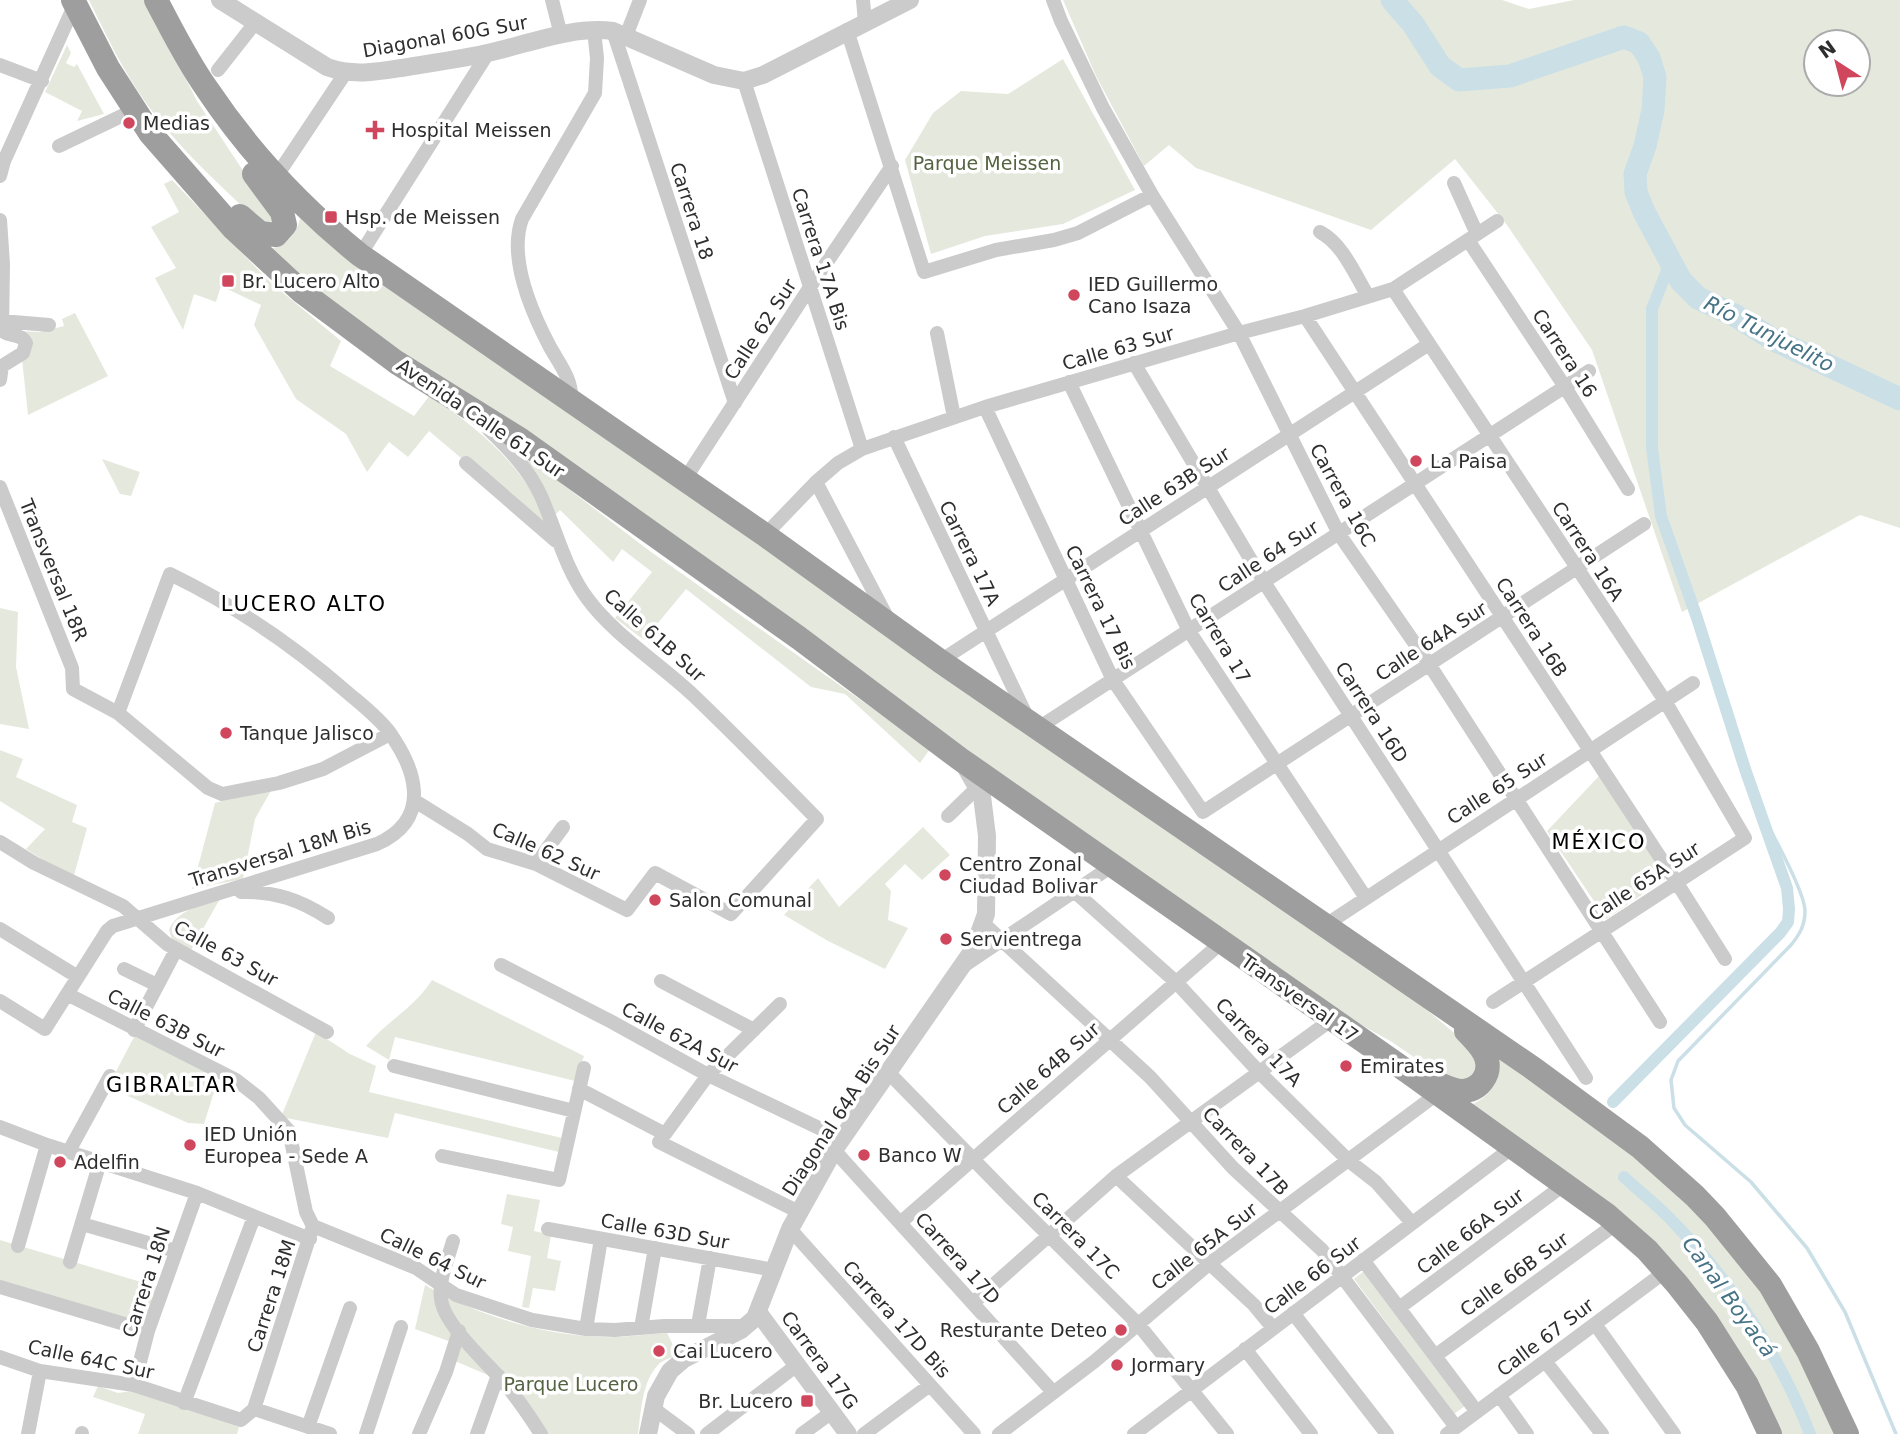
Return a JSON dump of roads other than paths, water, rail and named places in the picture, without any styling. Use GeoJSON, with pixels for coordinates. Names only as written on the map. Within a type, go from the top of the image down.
{"type":"FeatureCollection","features":[{"type":"Feature","properties":{"kind":"highway","name":"Avenida Calle 61 Sur"},"geometry":{"type":"LineString","coordinates":[[74,2],[108,68],[134,110],[174,163],[234,229],[302,292],[396,362],[521,440],[799,638],[960,759]]}},
{"type":"Feature","properties":{"kind":"highway"},"geometry":{"type":"LineString","coordinates":[[162,5],[207,71],[216,102],[276,177],[325,226],[360,255],[685,479],[940,661],[1440,1004],[1619,1130],[1665,1167],[1715,1217],[1752,1261],[1787,1312],[1847,1434]]}},
{"type":"Feature","properties":{"kind":"highway"},"geometry":{"type":"LineString","coordinates":[[174,163],[260,233],[271,236],[282,231],[285,220],[282,212],[222,128],[207,71]]}},
{"type":"Feature","properties":{"kind":"highway","name":"Transversal 17"},"geometry":{"type":"LineString","coordinates":[[960,759],[1408,1072],[1617,1223],[1666,1271],[1707,1321],[1734,1363],[1770,1434]]}},
{"type":"Feature","properties":{"kind":"highway"},"geometry":{"type":"LineString","coordinates":[[1408,1072],[1462,1091],[1480,1083],[1488,1072],[1483,1051],[1440,1004]]}},
{"type":"Feature","properties":{"kind":"street"},"geometry":{"type":"LineString","coordinates":[[552,0],[561,35]]}},
{"type":"Feature","properties":{"kind":"street"},"geometry":{"type":"LineString","coordinates":[[620,34],[640,0]]}},
{"type":"Feature","properties":{"kind":"street"},"geometry":{"type":"LineString","coordinates":[[863,0],[865,22]]}},
{"type":"Feature","properties":{"kind":"street"},"geometry":{"type":"LineString","coordinates":[[744,81],[763,75],[910,0]]}},
{"type":"Feature","properties":{"kind":"street","name":"Carrera 16C"},"geometry":{"type":"LineString","coordinates":[[1053,0],[1103,108],[1152,195],[1239,333],[1339,534],[1429,664],[1660,1022]]}},
{"type":"Feature","properties":{"kind":"street"},"geometry":{"type":"LineString","coordinates":[[0,176],[2,160],[41,81],[74,2]]}},
{"type":"Feature","properties":{"kind":"street","name":"Diagonal 60G Sur"},"geometry":{"type":"LineString","coordinates":[[221,2],[327,67],[346,72],[376,72],[594,30],[620,34],[714,75],[744,81]]}},
{"type":"Feature","properties":{"kind":"street"},"geometry":{"type":"LineString","coordinates":[[207,71],[255,23]]}},
{"type":"Feature","properties":{"kind":"street"},"geometry":{"type":"LineString","coordinates":[[571,401],[570,382],[548,342],[525,287],[517,251],[517,233],[522,219],[594,93],[597,82],[594,30]]}},
{"type":"Feature","properties":{"kind":"street"},"geometry":{"type":"LineString","coordinates":[[847,30],[924,271],[996,250],[1055,240],[1078,233],[1152,195]]}},
{"type":"Feature","properties":{"kind":"street","name":"Carrera 18"},"geometry":{"type":"LineString","coordinates":[[620,34],[735,403]]}},
{"type":"Feature","properties":{"kind":"street"},"geometry":{"type":"LineString","coordinates":[[360,255],[488,52]]}},
{"type":"Feature","properties":{"kind":"street"},"geometry":{"type":"LineString","coordinates":[[0,65],[41,81]]}},
{"type":"Feature","properties":{"kind":"street"},"geometry":{"type":"LineString","coordinates":[[276,177],[346,72]]}},
{"type":"Feature","properties":{"kind":"street","name":"Carrera 17A Bis"},"geometry":{"type":"LineString","coordinates":[[744,81],[862,449]]}},
{"type":"Feature","properties":{"kind":"street"},"geometry":{"type":"LineString","coordinates":[[59,146],[134,110]]}},
{"type":"Feature","properties":{"kind":"street","name":"Calle 62 Sur"},"geometry":{"type":"LineString","coordinates":[[685,479],[892,166]]}},
{"type":"Feature","properties":{"kind":"street","name":"Carrera 16"},"geometry":{"type":"LineString","coordinates":[[1454,183],[1473,237],[1628,489]]}},
{"type":"Feature","properties":{"kind":"street"},"geometry":{"type":"LineString","coordinates":[[0,220],[2,330],[5,334],[20,337],[26,343],[23,353],[1,371]]}},
{"type":"Feature","properties":{"kind":"street","name":"Calle 63 Sur"},"geometry":{"type":"LineString","coordinates":[[765,535],[816,482],[838,463],[862,449],[985,407],[1392,289],[1497,221]]}},
{"type":"Feature","properties":{"kind":"street"},"geometry":{"type":"LineString","coordinates":[[1321,232],[1336,244],[1368,296]]}},
{"type":"Feature","properties":{"kind":"street","name":"Carrera 16A"},"geometry":{"type":"LineString","coordinates":[[1392,289],[1665,701],[1745,838]]}},
{"type":"Feature","properties":{"kind":"street","name":"Carrera 16B"},"geometry":{"type":"LineString","coordinates":[[1305,316],[1725,960]]}},
{"type":"Feature","properties":{"kind":"street"},"geometry":{"type":"LineString","coordinates":[[2,321],[49,325]]}},
{"type":"Feature","properties":{"kind":"street"},"geometry":{"type":"LineString","coordinates":[[937,332],[954,417]]}},
{"type":"Feature","properties":{"kind":"street","name":"Calle 63B Sur"},"geometry":{"type":"LineString","coordinates":[[940,661],[1429,344]]}},
{"type":"Feature","properties":{"kind":"street","name":"Carrera 16D"},"geometry":{"type":"LineString","coordinates":[[1134,363],[1264,582],[1586,1078]]}},
{"type":"Feature","properties":{"kind":"street","name":"Calle 64 Sur"},"geometry":{"type":"LineString","coordinates":[[1034,726],[1113,680],[1589,371]]}},
{"type":"Feature","properties":{"kind":"street","name":"Carrera 17"},"geometry":{"type":"LineString","coordinates":[[1069,382],[1189,631],[1366,898]]}},
{"type":"Feature","properties":{"kind":"street","name":"Calle 61B Sur"},"geometry":{"type":"LineString","coordinates":[[447,394],[509,449],[525,468],[541,496],[558,542],[587,598],[604,618],[692,694],[817,819],[731,914],[655,873]]}},
{"type":"Feature","properties":{"kind":"street","name":"Carrera 17 Bis"},"geometry":{"type":"LineString","coordinates":[[985,407],[1113,680],[1203,812]]}},
{"type":"Feature","properties":{"kind":"street","name":"Carrera 17A"},"geometry":{"type":"LineString","coordinates":[[894,437],[1034,726]]}},
{"type":"Feature","properties":{"kind":"street"},"geometry":{"type":"LineString","coordinates":[[466,463],[558,542]]}},
{"type":"Feature","properties":{"kind":"street"},"geometry":{"type":"LineString","coordinates":[[816,482],[892,626]]}},
{"type":"Feature","properties":{"kind":"street","name":"Transversal 18R"},"geometry":{"type":"LineString","coordinates":[[0,486],[72,668],[73,689],[118,713]]}},
{"type":"Feature","properties":{"kind":"street","name":"Calle 64A Sur"},"geometry":{"type":"LineString","coordinates":[[1203,812],[1644,524]]}},
{"type":"Feature","properties":{"kind":"street"},"geometry":{"type":"LineString","coordinates":[[390,734],[323,769],[279,783],[228,794],[217,793],[208,788],[118,713],[170,574],[216,598],[300,653],[370,712],[390,734],[408,765],[414,784],[415,802]]}},
{"type":"Feature","properties":{"kind":"street","name":"Calle 65 Sur"},"geometry":{"type":"LineString","coordinates":[[1324,926],[1693,683]]}},
{"type":"Feature","properties":{"kind":"street"},"geometry":{"type":"LineString","coordinates":[[948,817],[978,787],[960,759]]}},
{"type":"Feature","properties":{"kind":"street","name":"Diagonal 64A Bis Sur"},"geometry":{"type":"LineString","coordinates":[[746,1326],[758,1312],[790,1229],[838,1145],[965,965],[977,941],[986,914],[987,836],[984,807],[978,787]]}},
{"type":"Feature","properties":{"kind":"street"},"geometry":{"type":"LineString","coordinates":[[987,836],[997,809],[1016,799]]}},
{"type":"Feature","properties":{"kind":"street","name":"Calle 62 Sur"},"geometry":{"type":"LineString","coordinates":[[415,802],[468,834],[487,849],[536,864],[627,910],[655,873]]}},
{"type":"Feature","properties":{"kind":"street","name":"Transversal 18M Bis"},"geometry":{"type":"LineString","coordinates":[[0,1001],[45,1029],[107,931],[120,922],[385,841],[405,824],[415,802]]}},
{"type":"Feature","properties":{"kind":"street"},"geometry":{"type":"LineString","coordinates":[[536,864],[563,827]]}},
{"type":"Feature","properties":{"kind":"street","name":"Calle 65A Sur"},"geometry":{"type":"LineString","coordinates":[[1493,1002],[1745,838]]}},
{"type":"Feature","properties":{"kind":"street","name":"Calle 63 Sur"},"geometry":{"type":"LineString","coordinates":[[0,842],[34,863],[123,906],[176,950],[327,1032]]}},
{"type":"Feature","properties":{"kind":"street"},"geometry":{"type":"LineString","coordinates":[[965,965],[1112,866]]}},
{"type":"Feature","properties":{"kind":"street"},"geometry":{"type":"LineString","coordinates":[[213,895],[258,891],[273,893],[307,905],[328,918]]}},
{"type":"Feature","properties":{"kind":"street","name":"Carrera 17A"},"geometry":{"type":"LineString","coordinates":[[1074,891],[1176,982],[1259,1072],[1349,1161],[1376,1182],[1412,1223]]}},
{"type":"Feature","properties":{"kind":"street","name":"Carrera 17B"},"geometry":{"type":"LineString","coordinates":[[983,923],[1150,1077],[1233,1168],[1322,1250],[1343,1275],[1450,1432]]}},
{"type":"Feature","properties":{"kind":"street"},"geometry":{"type":"LineString","coordinates":[[0,929],[78,977]]}},
{"type":"Feature","properties":{"kind":"street","name":"Calle 64B Sur"},"geometry":{"type":"LineString","coordinates":[[900,1223],[1221,943]]}},
{"type":"Feature","properties":{"kind":"street"},"geometry":{"type":"LineString","coordinates":[[134,1030],[176,950]]}},
{"type":"Feature","properties":{"kind":"street","name":"Calle 62A Sur"},"geometry":{"type":"LineString","coordinates":[[501,965],[838,1145]]}},
{"type":"Feature","properties":{"kind":"street"},"geometry":{"type":"LineString","coordinates":[[124,969],[157,985]]}},
{"type":"Feature","properties":{"kind":"street"},"geometry":{"type":"LineString","coordinates":[[661,981],[754,1030]]}},
{"type":"Feature","properties":{"kind":"street","name":"Calle 63B Sur"},"geometry":{"type":"LineString","coordinates":[[67,994],[236,1080],[278,1117]]}},
{"type":"Feature","properties":{"kind":"street"},"geometry":{"type":"LineString","coordinates":[[662,1138],[708,1075],[780,1004]]}},
{"type":"Feature","properties":{"kind":"street"},"geometry":{"type":"LineString","coordinates":[[973,1303],[1116,1176],[1331,1020]]}},
{"type":"Feature","properties":{"kind":"street"},"geometry":{"type":"LineString","coordinates":[[394,1066],[501,1095],[574,1111]]}},
{"type":"Feature","properties":{"kind":"street"},"geometry":{"type":"LineString","coordinates":[[442,1156],[559,1180],[584,1068]]}},
{"type":"Feature","properties":{"kind":"street","name":"Carrera 17C"},"geometry":{"type":"LineString","coordinates":[[888,1072],[1138,1324],[1227,1434]]}},
{"type":"Feature","properties":{"kind":"street"},"geometry":{"type":"LineString","coordinates":[[69,1151],[110,1076]]}},
{"type":"Feature","properties":{"kind":"street"},"geometry":{"type":"LineString","coordinates":[[579,1089],[662,1138],[799,1212]]}},
{"type":"Feature","properties":{"kind":"street","name":"Calle 65A Sur"},"geometry":{"type":"LineString","coordinates":[[999,1434],[1095,1362],[1210,1264],[1437,1094]]}},
{"type":"Feature","properties":{"kind":"street","name":"Carrera 18M"},"geometry":{"type":"LineString","coordinates":[[254,1409],[312,1232],[289,1130],[278,1117]]}},
{"type":"Feature","properties":{"kind":"street","name":"Calle 64 Sur"},"geometry":{"type":"LineString","coordinates":[[0,1127],[47,1145],[197,1193],[254,1217],[312,1232],[416,1268],[461,1297],[514,1315],[586,1329],[746,1326]]}},
{"type":"Feature","properties":{"kind":"street"},"geometry":{"type":"LineString","coordinates":[[19,1247],[47,1145]]}},
{"type":"Feature","properties":{"kind":"street","name":"Carrera 17D"},"geometry":{"type":"LineString","coordinates":[[838,1145],[900,1223],[1054,1392]]}},
{"type":"Feature","properties":{"kind":"street","name":"Calle 66 Sur"},"geometry":{"type":"LineString","coordinates":[[1141,1432],[1245,1349],[1513,1147]]}},
{"type":"Feature","properties":{"kind":"street"},"geometry":{"type":"LineString","coordinates":[[70,1262],[100,1162]]}},
{"type":"Feature","properties":{"kind":"street"},"geometry":{"type":"LineString","coordinates":[[1116,1176],[1254,1305],[1273,1328]]}},
{"type":"Feature","properties":{"kind":"street","name":"Calle 66A Sur"},"geometry":{"type":"LineString","coordinates":[[1399,1308],[1565,1184]]}},
{"type":"Feature","properties":{"kind":"street","name":"Carrera 18N"},"geometry":{"type":"LineString","coordinates":[[134,1385],[148,1331],[197,1193]]}},
{"type":"Feature","properties":{"kind":"street"},"geometry":{"type":"LineString","coordinates":[[184,1403],[254,1217]]}},
{"type":"Feature","properties":{"kind":"street","name":"Calle 66B Sur"},"geometry":{"type":"LineString","coordinates":[[1434,1356],[1617,1223]]}},
{"type":"Feature","properties":{"kind":"street"},"geometry":{"type":"LineString","coordinates":[[82,1224],[176,1251]]}},
{"type":"Feature","properties":{"kind":"street","name":"Calle 63D Sur"},"geometry":{"type":"LineString","coordinates":[[548,1229],[774,1270]]}},
{"type":"Feature","properties":{"kind":"street","name":"Carrera 17D Bis"},"geometry":{"type":"LineString","coordinates":[[790,1229],[974,1434]]}},
{"type":"Feature","properties":{"kind":"street"},"geometry":{"type":"LineString","coordinates":[[586,1329],[601,1239]]}},
{"type":"Feature","properties":{"kind":"street"},"geometry":{"type":"LineString","coordinates":[[453,1241],[441,1285],[441,1301],[458,1331],[498,1375],[541,1434]]}},
{"type":"Feature","properties":{"kind":"street"},"geometry":{"type":"LineString","coordinates":[[641,1328],[655,1248]]}},
{"type":"Feature","properties":{"kind":"street"},"geometry":{"type":"LineString","coordinates":[[698,1325],[710,1258]]}},
{"type":"Feature","properties":{"kind":"street"},"geometry":{"type":"LineString","coordinates":[[1363,1261],[1476,1412]]}},
{"type":"Feature","properties":{"kind":"street","name":"Calle 67 Sur"},"geometry":{"type":"LineString","coordinates":[[1450,1432],[1666,1271]]}},
{"type":"Feature","properties":{"kind":"street"},"geometry":{"type":"LineString","coordinates":[[0,1287],[148,1331]]}},
{"type":"Feature","properties":{"kind":"street"},"geometry":{"type":"LineString","coordinates":[[298,1428],[350,1308]]}},
{"type":"Feature","properties":{"kind":"street","name":"Carrera 17G"},"geometry":{"type":"LineString","coordinates":[[758,1312],[848,1434]]}},
{"type":"Feature","properties":{"kind":"street"},"geometry":{"type":"LineString","coordinates":[[1293,1313],[1387,1434]]}},
{"type":"Feature","properties":{"kind":"street"},"geometry":{"type":"LineString","coordinates":[[1595,1324],[1674,1434]]}},
{"type":"Feature","properties":{"kind":"street"},"geometry":{"type":"LineString","coordinates":[[648,1434],[661,1384],[677,1364],[746,1326]]}},
{"type":"Feature","properties":{"kind":"street"},"geometry":{"type":"LineString","coordinates":[[366,1434],[401,1327]]}},
{"type":"Feature","properties":{"kind":"street"},"geometry":{"type":"LineString","coordinates":[[419,1434],[446,1371],[458,1331]]}},
{"type":"Feature","properties":{"kind":"street"},"geometry":{"type":"LineString","coordinates":[[1245,1349],[1311,1434]]}},
{"type":"Feature","properties":{"kind":"street","name":"Calle 64C Sur"},"geometry":{"type":"LineString","coordinates":[[0,1357],[40,1371],[134,1385],[238,1421],[254,1409]]}},
{"type":"Feature","properties":{"kind":"street"},"geometry":{"type":"LineString","coordinates":[[1545,1361],[1602,1434]]}},
{"type":"Feature","properties":{"kind":"street"},"geometry":{"type":"LineString","coordinates":[[707,1434],[797,1364]]}},
{"type":"Feature","properties":{"kind":"street"},"geometry":{"type":"LineString","coordinates":[[27,1434],[40,1371]]}},
{"type":"Feature","properties":{"kind":"street"},"geometry":{"type":"LineString","coordinates":[[477,1434],[498,1375]]}},
{"type":"Feature","properties":{"kind":"street"},"geometry":{"type":"LineString","coordinates":[[864,1434],[930,1385]]}},
{"type":"Feature","properties":{"kind":"street"},"geometry":{"type":"LineString","coordinates":[[1499,1395],[1527,1434]]}},
{"type":"Feature","properties":{"kind":"street"},"geometry":{"type":"LineString","coordinates":[[653,1408],[688,1434]]}},
{"type":"Feature","properties":{"kind":"street"},"geometry":{"type":"LineString","coordinates":[[254,1409],[298,1428],[330,1434]]}},
{"type":"Feature","properties":{"kind":"street"},"geometry":{"type":"LineString","coordinates":[[802,1434],[832,1412]]}},
{"type":"Feature","properties":{"kind":"waterway","name":"Río Tunjuelito"},"geometry":{"type":"LineString","coordinates":[[1392,0],[1413,24],[1440,66],[1459,80],[1510,76],[1624,37],[1639,43],[1649,58],[1655,77],[1653,110],[1635,174],[1636,192],[1681,281],[1698,298],[1736,316],[1774,340],[1900,399]]}},
{"type":"Feature","properties":{"kind":"waterway"},"geometry":{"type":"LineString","coordinates":[[1613,1102],[1780,933],[1788,922],[1789,909],[1787,888],[1661,516],[1652,448],[1652,309],[1671,260]]}},
{"type":"Feature","properties":{"kind":"waterway"},"geometry":{"type":"LineString","coordinates":[[1758,805],[1799,889],[1805,911],[1803,925],[1791,945],[1678,1061],[1671,1080],[1674,1108],[1685,1125],[1751,1182],[1807,1248],[1845,1312],[1896,1434]]}},
{"type":"Feature","properties":{"kind":"waterway","name":"Canal Boyacá"},"geometry":{"type":"LineString","coordinates":[[1624,1177],[1696,1246],[1735,1296],[1770,1350],[1810,1434]]}},
{"type":"Feature","properties":{"kind":"place","name":"Medias"},"geometry":{"type":"Point","coordinates":[129,123]}},
{"type":"Feature","properties":{"kind":"place","name":"Hospital Meissen"},"geometry":{"type":"Point","coordinates":[375,130]}},
{"type":"Feature","properties":{"kind":"place","name":"Hsp. de Meissen"},"geometry":{"type":"Point","coordinates":[331,217]}},
{"type":"Feature","properties":{"kind":"place","name":"Br. Lucero Alto"},"geometry":{"type":"Point","coordinates":[228,281]}},
{"type":"Feature","properties":{"kind":"place","name":"IED Guillermo Cano Isaza"},"geometry":{"type":"Point","coordinates":[1074,295]}},
{"type":"Feature","properties":{"kind":"place","name":"La Paisa"},"geometry":{"type":"Point","coordinates":[1416,461]}},
{"type":"Feature","properties":{"kind":"place","name":"Tanque Jalisco"},"geometry":{"type":"Point","coordinates":[226,733]}},
{"type":"Feature","properties":{"kind":"place","name":"Centro Zonal Ciudad Bolivar"},"geometry":{"type":"Point","coordinates":[945,875]}},
{"type":"Feature","properties":{"kind":"place","name":"Salon Comunal"},"geometry":{"type":"Point","coordinates":[655,900]}},
{"type":"Feature","properties":{"kind":"place","name":"Servientrega"},"geometry":{"type":"Point","coordinates":[946,939]}},
{"type":"Feature","properties":{"kind":"place","name":"Emirates"},"geometry":{"type":"Point","coordinates":[1346,1066]}},
{"type":"Feature","properties":{"kind":"place","name":"IED Unión Europea - Sede A"},"geometry":{"type":"Point","coordinates":[190,1145]}},
{"type":"Feature","properties":{"kind":"place","name":"Banco W"},"geometry":{"type":"Point","coordinates":[864,1155]}},
{"type":"Feature","properties":{"kind":"place","name":"Adelfin"},"geometry":{"type":"Point","coordinates":[60,1162]}},
{"type":"Feature","properties":{"kind":"place","name":"Resturante Deteo"},"geometry":{"type":"Point","coordinates":[1121,1330]}},
{"type":"Feature","properties":{"kind":"place","name":"Cai Lucero"},"geometry":{"type":"Point","coordinates":[659,1351]}},
{"type":"Feature","properties":{"kind":"place","name":"Jormary"},"geometry":{"type":"Point","coordinates":[1117,1365]}},
{"type":"Feature","properties":{"kind":"place","name":"Br. Lucero"},"geometry":{"type":"Point","coordinates":[807,1401]}},
{"type":"Feature","properties":{"kind":"district","name":"LUCERO ALTO"},"geometry":{"type":"Point","coordinates":[304,604]}},
{"type":"Feature","properties":{"kind":"district","name":"MÉXICO"},"geometry":{"type":"Point","coordinates":[1599,842]}},
{"type":"Feature","properties":{"kind":"district","name":"GIBRALTAR"},"geometry":{"type":"Point","coordinates":[172,1085]}},
{"type":"Feature","properties":{"kind":"park label","name":"Parque Meissen"},"geometry":{"type":"Point","coordinates":[987,163]}},
{"type":"Feature","properties":{"kind":"park label","name":"Parque Lucero"},"geometry":{"type":"Point","coordinates":[571,1384]}}]}
